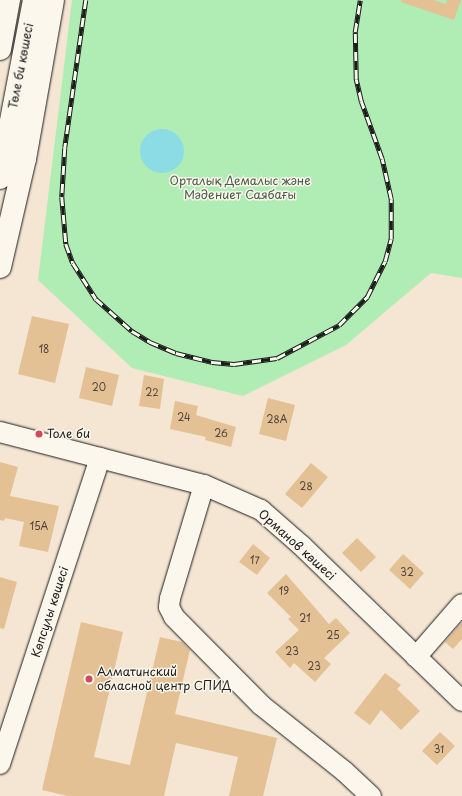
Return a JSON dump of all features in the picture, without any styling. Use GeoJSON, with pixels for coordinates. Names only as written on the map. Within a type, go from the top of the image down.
{"type":"FeatureCollection","features":[{"type":"Feature","properties":{"kind":"main road"},"geometry":{"type":"LineString","coordinates":[[0,267],[25,158],[53,0]]}},
{"type":"Feature","properties":{"kind":"main road","name":"Төле би көшесі"},"geometry":{"type":"LineString","coordinates":[[0,49],[8,8]]}},
{"type":"Feature","properties":{"kind":"main road","name":"Төле би көшесі"},"geometry":{"type":"LineString","coordinates":[[0,178],[32,10]]}},
{"type":"Feature","properties":{"kind":"street","name":"Орманов көшесі"},"geometry":{"type":"LineString","coordinates":[[0,432],[204,485],[261,510],[301,545],[462,701]]}},
{"type":"Feature","properties":{"kind":"street","name":"Көпсулы көшесі"},"geometry":{"type":"LineString","coordinates":[[2,753],[100,458]]}},
{"type":"Feature","properties":{"kind":"street"},"geometry":{"type":"LineString","coordinates":[[204,485],[170,598],[169,607],[174,617],[261,705],[344,771],[371,796]]}},
{"type":"Feature","properties":{"kind":"street"},"geometry":{"type":"LineString","coordinates":[[416,657],[462,604]]}},
{"type":"Feature","properties":{"kind":"green space","name":"Орталық Демалыс және Мәдениет Саябағы"},"geometry":{"type":"Polygon","coordinates":[[[72,0],[462,0],[462,278],[431,273],[346,345],[243,396],[132,368],[38,280],[72,0]]]}},
{"type":"Feature","properties":{"kind":"water"},"geometry":{"type":"Polygon","coordinates":[[[162,129],[174,133],[180,139],[184,151],[180,163],[174,169],[162,173],[150,169],[144,163],[140,151],[144,139],[150,133],[162,129]]]}},
{"type":"Feature","properties":{"kind":"building"},"geometry":{"type":"Polygon","coordinates":[[[402,0],[433,0],[446,4],[447,0],[461,0],[454,20],[401,2],[402,0]]]}},
{"type":"Feature","properties":{"kind":"building"},"geometry":{"type":"Polygon","coordinates":[[[32,316],[69,324],[55,383],[18,374],[32,316]]]}},
{"type":"Feature","properties":{"kind":"building"},"geometry":{"type":"Polygon","coordinates":[[[86,367],[119,375],[112,406],[79,398],[86,367]]]}},
{"type":"Feature","properties":{"kind":"building"},"geometry":{"type":"Polygon","coordinates":[[[144,375],[164,379],[160,409],[139,406],[144,375]]]}},
{"type":"Feature","properties":{"kind":"building"},"geometry":{"type":"Polygon","coordinates":[[[268,398],[295,405],[286,441],[259,434],[268,398]]]}},
{"type":"Feature","properties":{"kind":"building"},"geometry":{"type":"Polygon","coordinates":[[[175,401],[198,406],[196,415],[236,427],[231,447],[205,440],[206,437],[170,429],[175,401]]]}},
{"type":"Feature","properties":{"kind":"building"},"geometry":{"type":"Polygon","coordinates":[[[0,462],[18,467],[10,496],[59,506],[48,552],[19,546],[24,522],[5,518],[4,521],[0,520],[0,462]]]}},
{"type":"Feature","properties":{"kind":"building"},"geometry":{"type":"Polygon","coordinates":[[[311,463],[328,477],[302,508],[285,494],[311,463]]]}},
{"type":"Feature","properties":{"kind":"building"},"geometry":{"type":"Polygon","coordinates":[[[357,538],[376,557],[361,572],[342,553],[357,538]]]}},
{"type":"Feature","properties":{"kind":"building"},"geometry":{"type":"Polygon","coordinates":[[[253,544],[270,558],[257,575],[239,562],[253,544]]]}},
{"type":"Feature","properties":{"kind":"building"},"geometry":{"type":"Polygon","coordinates":[[[403,554],[424,573],[410,589],[389,570],[403,554]]]}},
{"type":"Feature","properties":{"kind":"building"},"geometry":{"type":"Polygon","coordinates":[[[286,574],[329,624],[336,618],[350,633],[324,658],[331,664],[315,682],[294,663],[290,668],[275,652],[299,630],[288,619],[291,617],[267,593],[286,574]]]}},
{"type":"Feature","properties":{"kind":"building"},"geometry":{"type":"Polygon","coordinates":[[[0,577],[17,582],[4,629],[0,628],[0,577]]]}},
{"type":"Feature","properties":{"kind":"building","name":"Алматинский обласной центр СПИД"},"geometry":{"type":"Polygon","coordinates":[[[81,622],[123,632],[94,757],[130,765],[160,637],[182,642],[190,650],[175,714],[277,738],[263,796],[229,796],[238,757],[176,743],[164,796],[68,796],[42,790],[81,622]]]}},
{"type":"Feature","properties":{"kind":"building"},"geometry":{"type":"Polygon","coordinates":[[[462,622],[462,639],[453,649],[445,642],[462,622]]]}},
{"type":"Feature","properties":{"kind":"building"},"geometry":{"type":"Polygon","coordinates":[[[385,673],[401,685],[397,689],[420,711],[401,730],[381,710],[370,725],[354,713],[385,673]]]}},
{"type":"Feature","properties":{"kind":"building"},"geometry":{"type":"Polygon","coordinates":[[[440,732],[455,746],[437,765],[422,751],[440,732]]]}},
{"type":"Feature","properties":{"kind":"railway"},"geometry":{"type":"LineString","coordinates":[[86,0],[65,148],[62,197],[66,244],[73,263],[96,299],[132,331],[150,342],[176,353],[212,362],[234,364],[277,358],[339,325],[367,297],[385,261],[391,239],[391,199],[382,159],[361,101],[356,79],[355,32],[360,0]]}},
{"type":"Feature","properties":{"kind":"place","name":"Толе би"},"geometry":{"type":"Point","coordinates":[39,434]}},
{"type":"Feature","properties":{"kind":"place","name":"Алматинский обласной центр СПИД"},"geometry":{"type":"Point","coordinates":[89,679]}}]}
